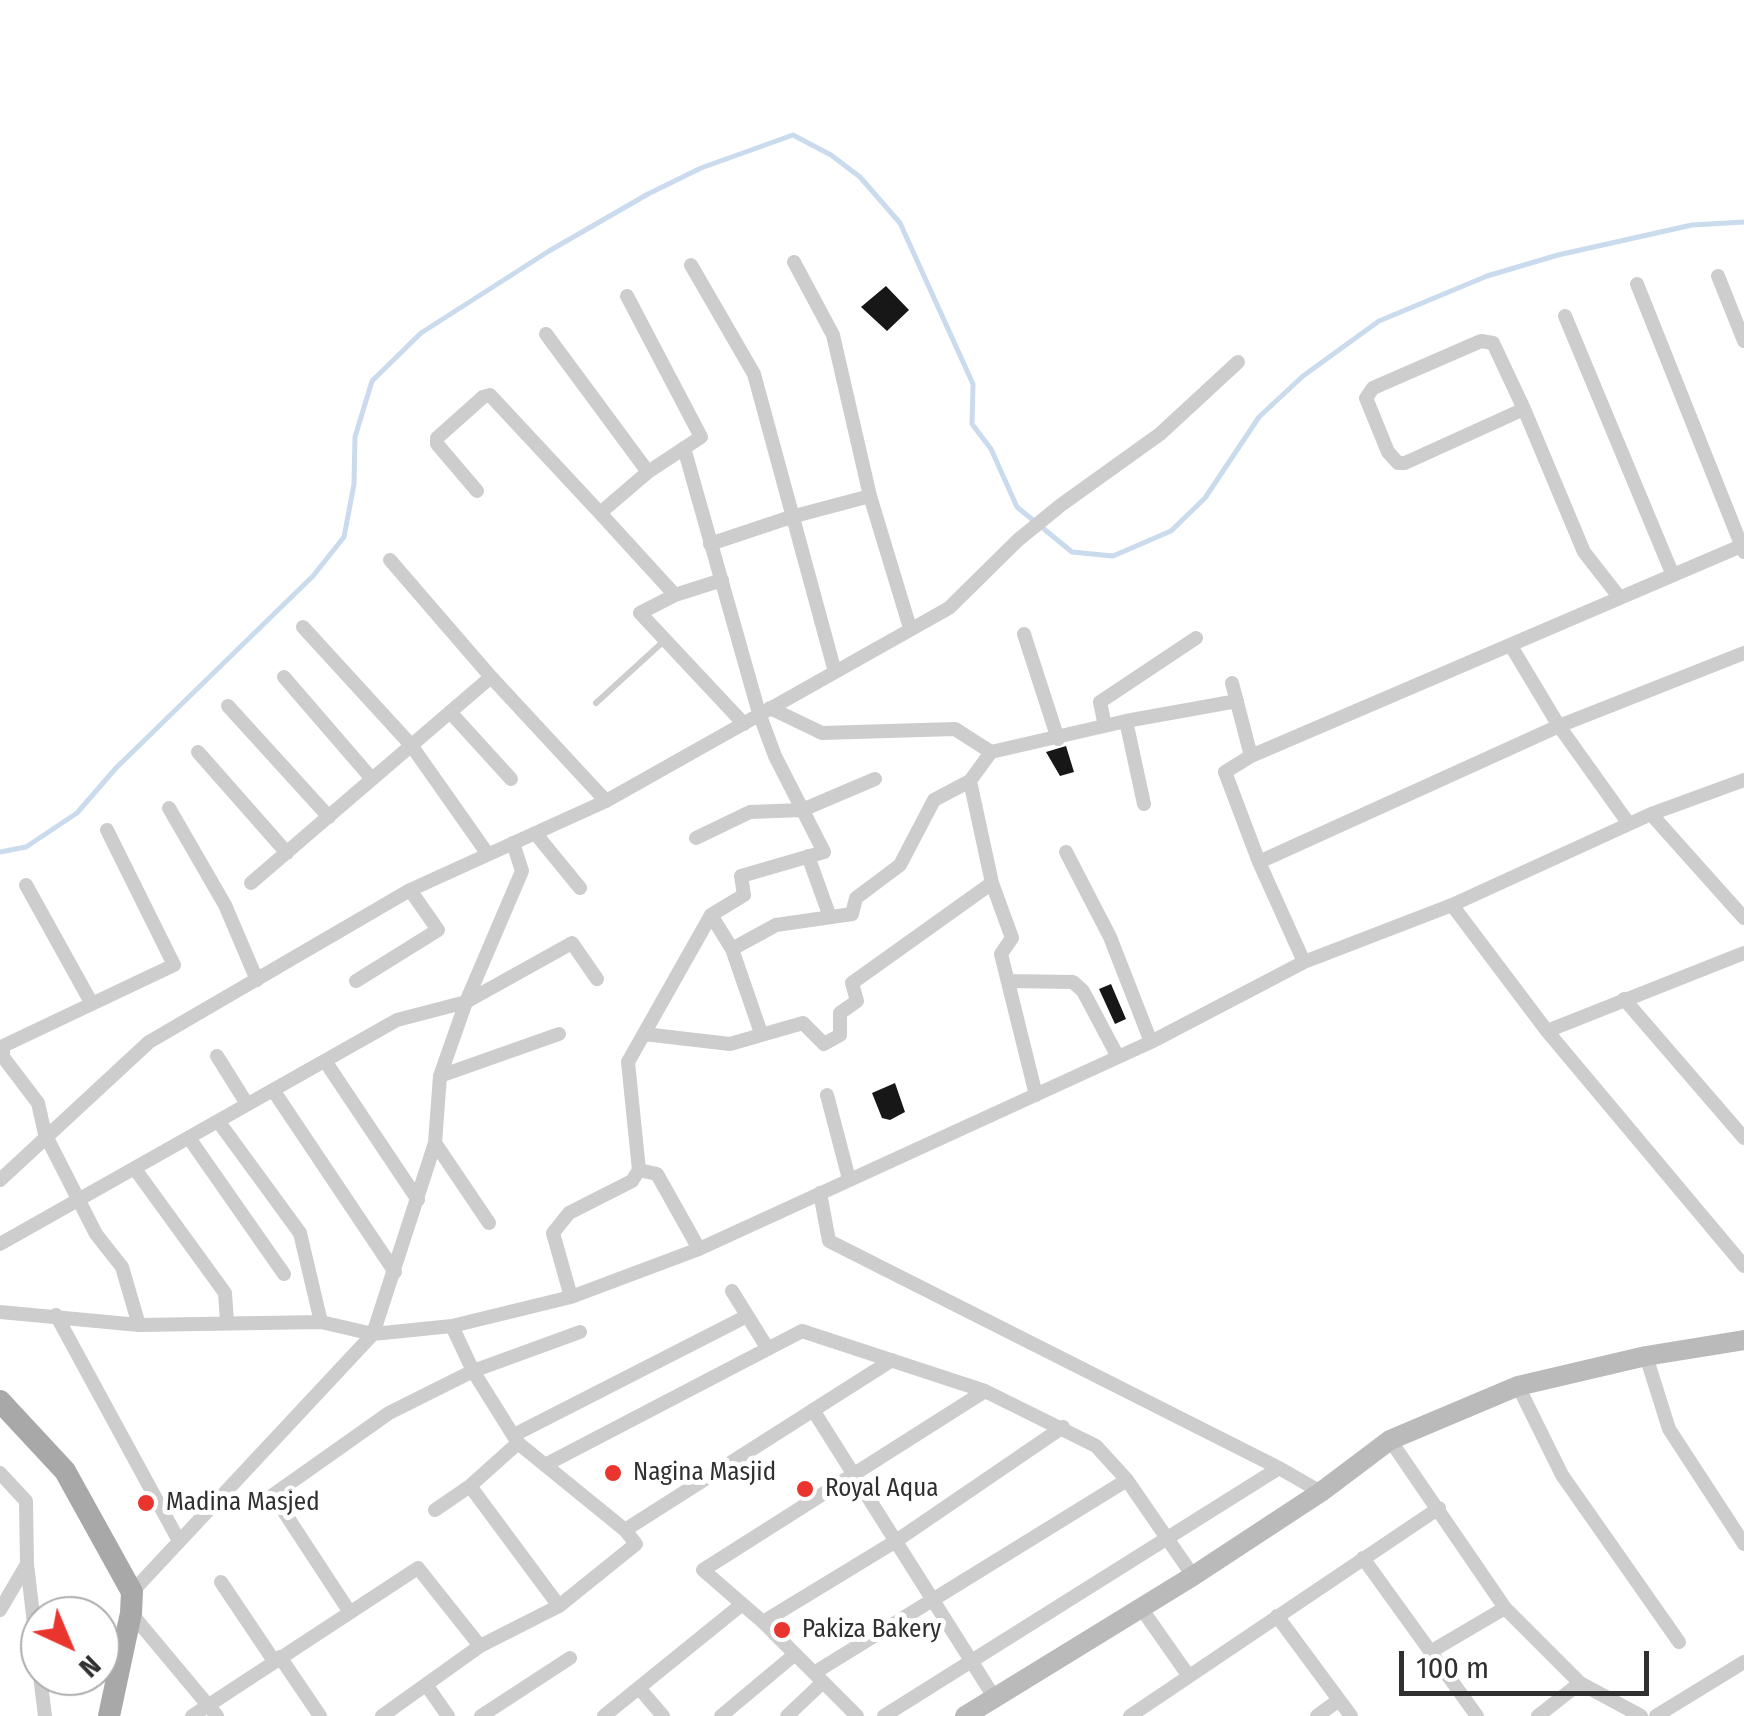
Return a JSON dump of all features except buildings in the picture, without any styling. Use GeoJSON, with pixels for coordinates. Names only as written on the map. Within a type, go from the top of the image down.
{"type":"FeatureCollection","features":[{"type":"Feature","properties":{"kind":"main road"},"geometry":{"type":"LineString","coordinates":[[965,1716],[1193,1576],[1320,1492],[1390,1440],[1518,1386],[1646,1356],[1744,1340]]}},
{"type":"Feature","properties":{"kind":"main road"},"geometry":{"type":"LineString","coordinates":[[0,1401],[65,1471],[132,1602],[110,1716]]}},
{"type":"Feature","properties":{"kind":"street"},"geometry":{"type":"LineString","coordinates":[[794,262],[833,335],[870,496],[910,628]]}},
{"type":"Feature","properties":{"kind":"street"},"geometry":{"type":"LineString","coordinates":[[691,265],[754,374],[834,672]]}},
{"type":"Feature","properties":{"kind":"street"},"geometry":{"type":"LineString","coordinates":[[1718,276],[1744,340]]}},
{"type":"Feature","properties":{"kind":"street"},"geometry":{"type":"LineString","coordinates":[[1304,962],[1258,862],[1225,772],[1251,756],[1672,573],[1743,549],[1637,284]]}},
{"type":"Feature","properties":{"kind":"street"},"geometry":{"type":"LineString","coordinates":[[600,513],[648,472],[701,436],[627,296]]}},
{"type":"Feature","properties":{"kind":"street"},"geometry":{"type":"LineString","coordinates":[[1565,316],[1672,573]]}},
{"type":"Feature","properties":{"kind":"street"},"geometry":{"type":"LineString","coordinates":[[546,334],[648,472]]}},
{"type":"Feature","properties":{"kind":"street"},"geometry":{"type":"LineString","coordinates":[[1524,408],[1398,463],[1388,452],[1366,398],[1372,388],[1487,340],[1497,348],[1524,408],[1584,552],[1620,598]]}},
{"type":"Feature","properties":{"kind":"street"},"geometry":{"type":"LineString","coordinates":[[0,1180],[149,1042],[410,890],[606,801],[950,608],[1023,536],[1160,434],[1238,362]]}},
{"type":"Feature","properties":{"kind":"street"},"geometry":{"type":"LineString","coordinates":[[476,490],[437,444],[437,438],[490,396],[675,595]]}},
{"type":"Feature","properties":{"kind":"street"},"geometry":{"type":"LineString","coordinates":[[571,1297],[553,1232],[569,1213],[632,1180],[639,1170],[628,1062],[711,915],[744,896],[741,876],[824,852],[774,756],[765,711],[710,544],[684,448]]}},
{"type":"Feature","properties":{"kind":"street"},"geometry":{"type":"LineString","coordinates":[[710,544],[870,496]]}},
{"type":"Feature","properties":{"kind":"street"},"geometry":{"type":"LineString","coordinates":[[390,560],[606,801]]}},
{"type":"Feature","properties":{"kind":"street"},"geometry":{"type":"LineString","coordinates":[[722,580],[675,595],[640,613],[744,724]]}},
{"type":"Feature","properties":{"kind":"street"},"geometry":{"type":"LineString","coordinates":[[303,627],[411,744],[488,853]]}},
{"type":"Feature","properties":{"kind":"street"},"geometry":{"type":"LineString","coordinates":[[1024,634],[1058,739]]}},
{"type":"Feature","properties":{"kind":"street"},"geometry":{"type":"LineString","coordinates":[[1104,726],[1100,702],[1196,638]]}},
{"type":"Feature","properties":{"kind":"street"},"geometry":{"type":"LineString","coordinates":[[1511,646],[1559,726],[1630,824]]}},
{"type":"Feature","properties":{"kind":"street"},"geometry":{"type":"LineString","coordinates":[[1258,862],[1559,726],[1744,653]]}},
{"type":"Feature","properties":{"kind":"street"},"geometry":{"type":"LineString","coordinates":[[284,677],[372,779]]}},
{"type":"Feature","properties":{"kind":"street"},"geometry":{"type":"LineString","coordinates":[[251,883],[491,677]]}},
{"type":"Feature","properties":{"kind":"street"},"geometry":{"type":"LineString","coordinates":[[1232,683],[1251,756]]}},
{"type":"Feature","properties":{"kind":"street"},"geometry":{"type":"LineString","coordinates":[[765,711],[822,732],[955,729],[991,752],[1237,701]]}},
{"type":"Feature","properties":{"kind":"street"},"geometry":{"type":"LineString","coordinates":[[228,706],[328,817]]}},
{"type":"Feature","properties":{"kind":"street"},"geometry":{"type":"LineString","coordinates":[[450,712],[511,779]]}},
{"type":"Feature","properties":{"kind":"street"},"geometry":{"type":"LineString","coordinates":[[1126,721],[1144,804]]}},
{"type":"Feature","properties":{"kind":"street"},"geometry":{"type":"LineString","coordinates":[[198,752],[286,852]]}},
{"type":"Feature","properties":{"kind":"street"},"geometry":{"type":"LineString","coordinates":[[732,949],[776,926],[852,914],[856,898],[900,865],[934,800],[970,782],[991,752]]}},
{"type":"Feature","properties":{"kind":"street"},"geometry":{"type":"LineString","coordinates":[[696,838],[750,812],[802,810],[875,778]]}},
{"type":"Feature","properties":{"kind":"street"},"geometry":{"type":"LineString","coordinates":[[0,1312],[139,1325],[321,1322],[373,1334],[452,1326],[571,1297],[700,1249],[1036,1096],[1151,1042],[1304,962],[1452,905],[1651,814],[1744,780]]}},
{"type":"Feature","properties":{"kind":"street"},"geometry":{"type":"LineString","coordinates":[[970,782],[992,883],[1012,938],[1002,954],[1036,1096]]}},
{"type":"Feature","properties":{"kind":"street"},"geometry":{"type":"LineString","coordinates":[[169,808],[225,905],[257,980]]}},
{"type":"Feature","properties":{"kind":"street"},"geometry":{"type":"LineString","coordinates":[[1651,814],[1744,918]]}},
{"type":"Feature","properties":{"kind":"street"},"geometry":{"type":"LineString","coordinates":[[107,830],[174,965],[3,1046],[3,1056],[38,1103],[46,1134],[96,1234],[122,1267],[139,1325]]}},
{"type":"Feature","properties":{"kind":"street"},"geometry":{"type":"LineString","coordinates":[[535,833],[580,888]]}},
{"type":"Feature","properties":{"kind":"street"},"geometry":{"type":"LineString","coordinates":[[213,1711],[132,1602],[179,1542],[373,1334],[435,1143],[440,1076],[466,1002],[522,870],[513,843]]}},
{"type":"Feature","properties":{"kind":"street"},"geometry":{"type":"LineString","coordinates":[[1066,852],[1110,937],[1151,1042]]}},
{"type":"Feature","properties":{"kind":"street"},"geometry":{"type":"LineString","coordinates":[[808,856],[830,917]]}},
{"type":"Feature","properties":{"kind":"street"},"geometry":{"type":"LineString","coordinates":[[644,1034],[730,1044],[803,1023],[824,1044],[840,1035],[840,1013],[858,1001],[852,983],[992,883]]}},
{"type":"Feature","properties":{"kind":"street"},"geometry":{"type":"LineString","coordinates":[[26,885],[92,1004]]}},
{"type":"Feature","properties":{"kind":"street"},"geometry":{"type":"LineString","coordinates":[[356,981],[438,930],[410,890]]}},
{"type":"Feature","properties":{"kind":"street"},"geometry":{"type":"LineString","coordinates":[[1452,905],[1547,1031],[1744,1266]]}},
{"type":"Feature","properties":{"kind":"street"},"geometry":{"type":"LineString","coordinates":[[711,915],[732,949],[761,1033]]}},
{"type":"Feature","properties":{"kind":"street"},"geometry":{"type":"LineString","coordinates":[[0,1244],[397,1020],[466,1002],[572,943],[597,979]]}},
{"type":"Feature","properties":{"kind":"street"},"geometry":{"type":"LineString","coordinates":[[1547,1031],[1744,952]]}},
{"type":"Feature","properties":{"kind":"street"},"geometry":{"type":"LineString","coordinates":[[1008,981],[1073,982],[1083,991],[1118,1057]]}},
{"type":"Feature","properties":{"kind":"street"},"geometry":{"type":"LineString","coordinates":[[1624,999],[1744,1138]]}},
{"type":"Feature","properties":{"kind":"street"},"geometry":{"type":"LineString","coordinates":[[440,1076],[559,1034]]}},
{"type":"Feature","properties":{"kind":"street"},"geometry":{"type":"LineString","coordinates":[[217,1056],[248,1104]]}},
{"type":"Feature","properties":{"kind":"street"},"geometry":{"type":"LineString","coordinates":[[324,1061],[418,1200]]}},
{"type":"Feature","properties":{"kind":"street"},"geometry":{"type":"LineString","coordinates":[[273,1090],[396,1272]]}},
{"type":"Feature","properties":{"kind":"street"},"geometry":{"type":"LineString","coordinates":[[827,1095],[849,1179]]}},
{"type":"Feature","properties":{"kind":"street"},"geometry":{"type":"LineString","coordinates":[[218,1121],[300,1233],[321,1322]]}},
{"type":"Feature","properties":{"kind":"street"},"geometry":{"type":"LineString","coordinates":[[189,1138],[284,1274]]}},
{"type":"Feature","properties":{"kind":"street"},"geometry":{"type":"LineString","coordinates":[[435,1143],[489,1223]]}},
{"type":"Feature","properties":{"kind":"street"},"geometry":{"type":"LineString","coordinates":[[135,1168],[225,1293],[228,1322]]}},
{"type":"Feature","properties":{"kind":"street"},"geometry":{"type":"LineString","coordinates":[[639,1170],[658,1174],[700,1249]]}},
{"type":"Feature","properties":{"kind":"street"},"geometry":{"type":"LineString","coordinates":[[820,1193],[829,1241],[1320,1492]]}},
{"type":"Feature","properties":{"kind":"street"},"geometry":{"type":"LineString","coordinates":[[732,1292],[768,1349]]}},
{"type":"Feature","properties":{"kind":"street"},"geometry":{"type":"LineString","coordinates":[[56,1315],[179,1542]]}},
{"type":"Feature","properties":{"kind":"street"},"geometry":{"type":"LineString","coordinates":[[435,1510],[470,1486],[516,1439],[747,1316]]}},
{"type":"Feature","properties":{"kind":"street"},"geometry":{"type":"LineString","coordinates":[[382,1716],[480,1646],[559,1606],[636,1544],[626,1530],[516,1439],[473,1371],[452,1326]]}},
{"type":"Feature","properties":{"kind":"street"},"geometry":{"type":"LineString","coordinates":[[545,1465],[802,1331],[985,1391],[1096,1446],[1128,1480],[1193,1576]]}},
{"type":"Feature","properties":{"kind":"street"},"geometry":{"type":"LineString","coordinates":[[349,1610],[273,1495],[389,1413],[473,1371],[580,1332]]}},
{"type":"Feature","properties":{"kind":"street"},"geometry":{"type":"LineString","coordinates":[[1646,1356],[1670,1429],[1744,1544]]}},
{"type":"Feature","properties":{"kind":"street"},"geometry":{"type":"LineString","coordinates":[[626,1530],[892,1360]]}},
{"type":"Feature","properties":{"kind":"street"},"geometry":{"type":"LineString","coordinates":[[1518,1386],[1562,1475],[1679,1642]]}},
{"type":"Feature","properties":{"kind":"street"},"geometry":{"type":"LineString","coordinates":[[858,1716],[763,1622],[703,1570],[985,1391]]}},
{"type":"Feature","properties":{"kind":"street"},"geometry":{"type":"LineString","coordinates":[[813,1410],[994,1696]]}},
{"type":"Feature","properties":{"kind":"street"},"geometry":{"type":"LineString","coordinates":[[763,1622],[896,1541],[1063,1427]]}},
{"type":"Feature","properties":{"kind":"street"},"geometry":{"type":"LineString","coordinates":[[1390,1440],[1505,1608],[1580,1683],[1641,1716]]}},
{"type":"Feature","properties":{"kind":"street"},"geometry":{"type":"LineString","coordinates":[[884,1716],[1279,1468]]}},
{"type":"Feature","properties":{"kind":"street"},"geometry":{"type":"LineString","coordinates":[[0,1472],[26,1501],[31,1596]]}},
{"type":"Feature","properties":{"kind":"street"},"geometry":{"type":"LineString","coordinates":[[787,1716],[818,1678],[1128,1480]]}},
{"type":"Feature","properties":{"kind":"street"},"geometry":{"type":"LineString","coordinates":[[470,1486],[559,1606]]}},
{"type":"Feature","properties":{"kind":"street"},"geometry":{"type":"LineString","coordinates":[[1130,1716],[1439,1508]]}},
{"type":"Feature","properties":{"kind":"street"},"geometry":{"type":"LineString","coordinates":[[1363,1558],[1477,1716]]}},
{"type":"Feature","properties":{"kind":"street"},"geometry":{"type":"LineString","coordinates":[[0,1610],[27,1564]]}},
{"type":"Feature","properties":{"kind":"street"},"geometry":{"type":"LineString","coordinates":[[192,1716],[213,1711],[277,1659],[418,1568],[480,1646]]}},
{"type":"Feature","properties":{"kind":"street"},"geometry":{"type":"LineString","coordinates":[[221,1582],[320,1716]]}},
{"type":"Feature","properties":{"kind":"street"},"geometry":{"type":"LineString","coordinates":[[604,1716],[741,1605]]}},
{"type":"Feature","properties":{"kind":"street"},"geometry":{"type":"LineString","coordinates":[[1141,1608],[1188,1676]]}},
{"type":"Feature","properties":{"kind":"street"},"geometry":{"type":"LineString","coordinates":[[1430,1652],[1505,1608]]}},
{"type":"Feature","properties":{"kind":"street"},"geometry":{"type":"LineString","coordinates":[[1276,1616],[1351,1716]]}},
{"type":"Feature","properties":{"kind":"street"},"geometry":{"type":"LineString","coordinates":[[721,1716],[794,1656]]}},
{"type":"Feature","properties":{"kind":"street"},"geometry":{"type":"LineString","coordinates":[[480,1716],[570,1658]]}},
{"type":"Feature","properties":{"kind":"street"},"geometry":{"type":"LineString","coordinates":[[1656,1716],[1744,1662]]}},
{"type":"Feature","properties":{"kind":"street"},"geometry":{"type":"LineString","coordinates":[[1538,1716],[1580,1683]]}},
{"type":"Feature","properties":{"kind":"street"},"geometry":{"type":"LineString","coordinates":[[427,1686],[448,1716]]}},
{"type":"Feature","properties":{"kind":"street"},"geometry":{"type":"LineString","coordinates":[[639,1688],[663,1716]]}},
{"type":"Feature","properties":{"kind":"street"},"geometry":{"type":"LineString","coordinates":[[1317,1716],[1338,1700]]}},
{"type":"Feature","properties":{"kind":"lane"},"geometry":{"type":"LineString","coordinates":[[596,703],[665,640]]}},
{"type":"Feature","properties":{"kind":"waterway"},"geometry":{"type":"LineString","coordinates":[[0,852],[26,847],[77,813],[116,768],[313,576],[344,537],[354,484],[355,437],[372,381],[421,333],[549,251],[701,168],[793,135],[831,155],[860,177],[900,223],[973,384],[972,424],[991,449],[1017,507],[1072,552],[1113,556],[1171,531],[1205,498],[1259,417],[1303,376],[1379,321],[1487,276],[1558,255],[1692,225],[1744,222]]}},
{"type":"Feature","properties":{"kind":"place","name":"Nagina Masjid"},"geometry":{"type":"Point","coordinates":[613,1473]}},
{"type":"Feature","properties":{"kind":"place","name":"Royal Aqua"},"geometry":{"type":"Point","coordinates":[805,1489]}},
{"type":"Feature","properties":{"kind":"place","name":"Madina Masjed"},"geometry":{"type":"Point","coordinates":[146,1503]}},
{"type":"Feature","properties":{"kind":"place","name":"Pakiza Bakery"},"geometry":{"type":"Point","coordinates":[782,1630]}}]}
